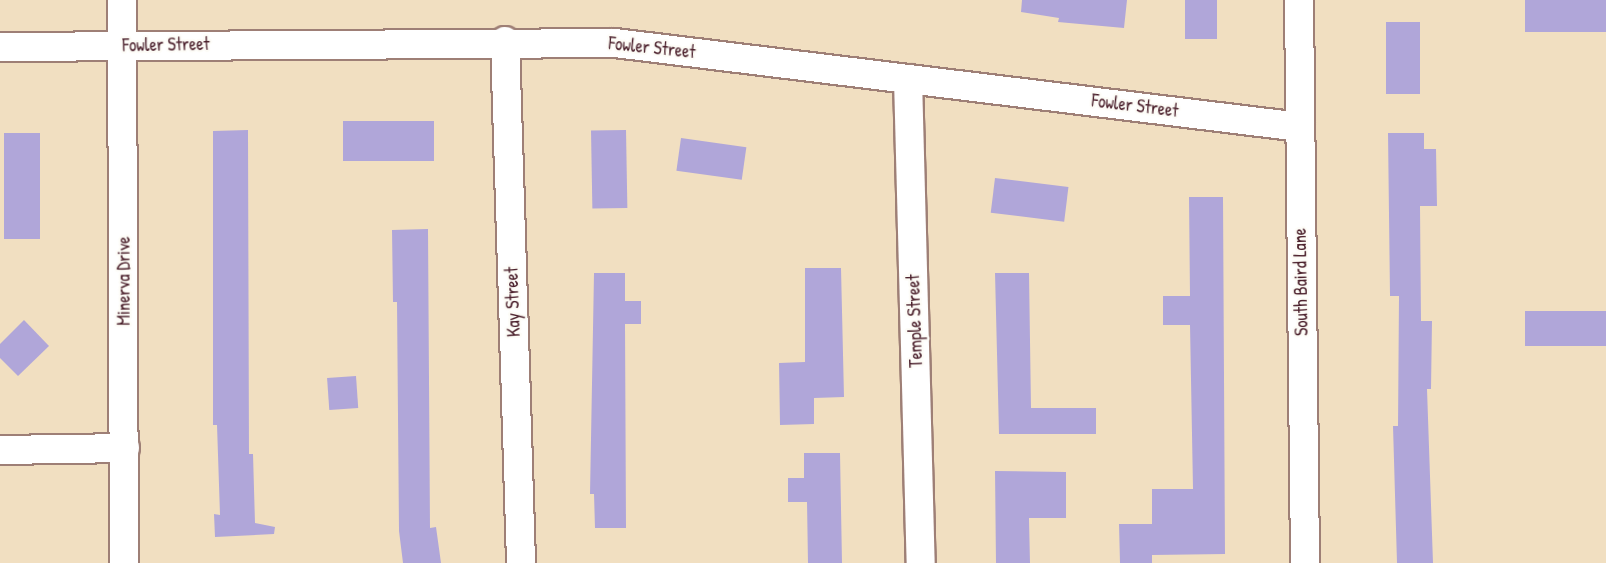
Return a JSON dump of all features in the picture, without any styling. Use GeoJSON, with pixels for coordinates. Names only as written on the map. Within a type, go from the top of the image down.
{"type":"FeatureCollection","features":[{"type":"Feature","properties":{"kind":"street","name":"Minerva Drive"},"geometry":{"type":"LineString","coordinates":[[122,0],[124,563]]}},
{"type":"Feature","properties":{"kind":"street","name":"South Baird Lane"},"geometry":{"type":"LineString","coordinates":[[1299,0],[1305,563]]}},
{"type":"Feature","properties":{"kind":"street","name":"Fowler Street"},"geometry":{"type":"LineString","coordinates":[[0,47],[505,41],[615,43],[1300,127]]}},
{"type":"Feature","properties":{"kind":"street","name":"Kay Street"},"geometry":{"type":"LineString","coordinates":[[505,41],[521,563]]}},
{"type":"Feature","properties":{"kind":"street","name":"Temple Street"},"geometry":{"type":"LineString","coordinates":[[908,78],[921,563]]}},
{"type":"Feature","properties":{"kind":"street"},"geometry":{"type":"LineString","coordinates":[[0,450],[125,448]]}},
{"type":"Feature","properties":{"kind":"building"},"geometry":{"type":"Polygon","coordinates":[[[1022,0],[1127,0],[1124,28],[1058,22],[1059,18],[1021,12],[1022,0]]]}},
{"type":"Feature","properties":{"kind":"building"},"geometry":{"type":"Polygon","coordinates":[[[1185,0],[1217,0],[1217,39],[1185,39],[1185,0]]]}},
{"type":"Feature","properties":{"kind":"building"},"geometry":{"type":"Polygon","coordinates":[[[1525,0],[1606,0],[1606,32],[1525,32],[1525,0]]]}},
{"type":"Feature","properties":{"kind":"building"},"geometry":{"type":"Polygon","coordinates":[[[1386,22],[1420,22],[1420,94],[1386,94],[1386,22]]]}},
{"type":"Feature","properties":{"kind":"building"},"geometry":{"type":"Polygon","coordinates":[[[343,121],[434,121],[434,161],[343,161],[343,121]]]}},
{"type":"Feature","properties":{"kind":"building"},"geometry":{"type":"Polygon","coordinates":[[[248,130],[249,454],[253,454],[255,523],[275,527],[274,534],[215,537],[214,514],[220,515],[217,425],[213,425],[213,131],[248,130]]]}},
{"type":"Feature","properties":{"kind":"building"},"geometry":{"type":"Polygon","coordinates":[[[626,130],[627,208],[592,209],[591,131],[626,130]]]}},
{"type":"Feature","properties":{"kind":"building"},"geometry":{"type":"Polygon","coordinates":[[[4,133],[40,133],[40,239],[4,239],[4,133]]]}},
{"type":"Feature","properties":{"kind":"building"},"geometry":{"type":"Polygon","coordinates":[[[1388,133],[1424,133],[1424,149],[1436,149],[1437,206],[1420,206],[1421,321],[1432,321],[1431,389],[1427,389],[1433,563],[1397,563],[1393,426],[1398,426],[1399,296],[1390,296],[1388,133]]]}},
{"type":"Feature","properties":{"kind":"building"},"geometry":{"type":"Polygon","coordinates":[[[681,138],[746,147],[742,180],[676,171],[681,138]]]}},
{"type":"Feature","properties":{"kind":"building"},"geometry":{"type":"Polygon","coordinates":[[[995,178],[1068,187],[1064,222],[991,213],[995,178]]]}},
{"type":"Feature","properties":{"kind":"building"},"geometry":{"type":"Polygon","coordinates":[[[1189,197],[1223,197],[1225,554],[1152,555],[1152,563],[1120,563],[1119,524],[1152,524],[1152,489],[1193,489],[1190,325],[1163,325],[1163,296],[1190,296],[1189,197]]]}},
{"type":"Feature","properties":{"kind":"building"},"geometry":{"type":"Polygon","coordinates":[[[428,229],[430,528],[436,527],[441,563],[403,563],[399,531],[397,302],[393,302],[392,230],[428,229]]]}},
{"type":"Feature","properties":{"kind":"building"},"geometry":{"type":"Polygon","coordinates":[[[805,268],[841,268],[844,397],[814,398],[814,424],[780,425],[779,363],[805,362],[805,268]]]}},
{"type":"Feature","properties":{"kind":"building"},"geometry":{"type":"Polygon","coordinates":[[[594,273],[625,273],[625,301],[641,301],[641,324],[625,324],[626,528],[595,528],[594,494],[590,494],[594,273]]]}},
{"type":"Feature","properties":{"kind":"building"},"geometry":{"type":"Polygon","coordinates":[[[995,273],[1029,273],[1031,408],[1096,408],[1096,434],[999,434],[995,273]]]}},
{"type":"Feature","properties":{"kind":"building"},"geometry":{"type":"Polygon","coordinates":[[[1525,311],[1606,311],[1606,346],[1525,346],[1525,311]]]}},
{"type":"Feature","properties":{"kind":"building"},"geometry":{"type":"Polygon","coordinates":[[[24,320],[49,346],[18,376],[0,358],[0,344],[24,320]]]}},
{"type":"Feature","properties":{"kind":"building"},"geometry":{"type":"Polygon","coordinates":[[[356,376],[358,408],[329,410],[327,378],[356,376]]]}},
{"type":"Feature","properties":{"kind":"building"},"geometry":{"type":"Polygon","coordinates":[[[804,453],[840,453],[842,563],[808,563],[807,502],[788,502],[788,478],[804,478],[804,453]]]}},
{"type":"Feature","properties":{"kind":"building"},"geometry":{"type":"Polygon","coordinates":[[[995,471],[1066,472],[1066,518],[1029,518],[1030,563],[996,563],[995,471]]]}}]}
